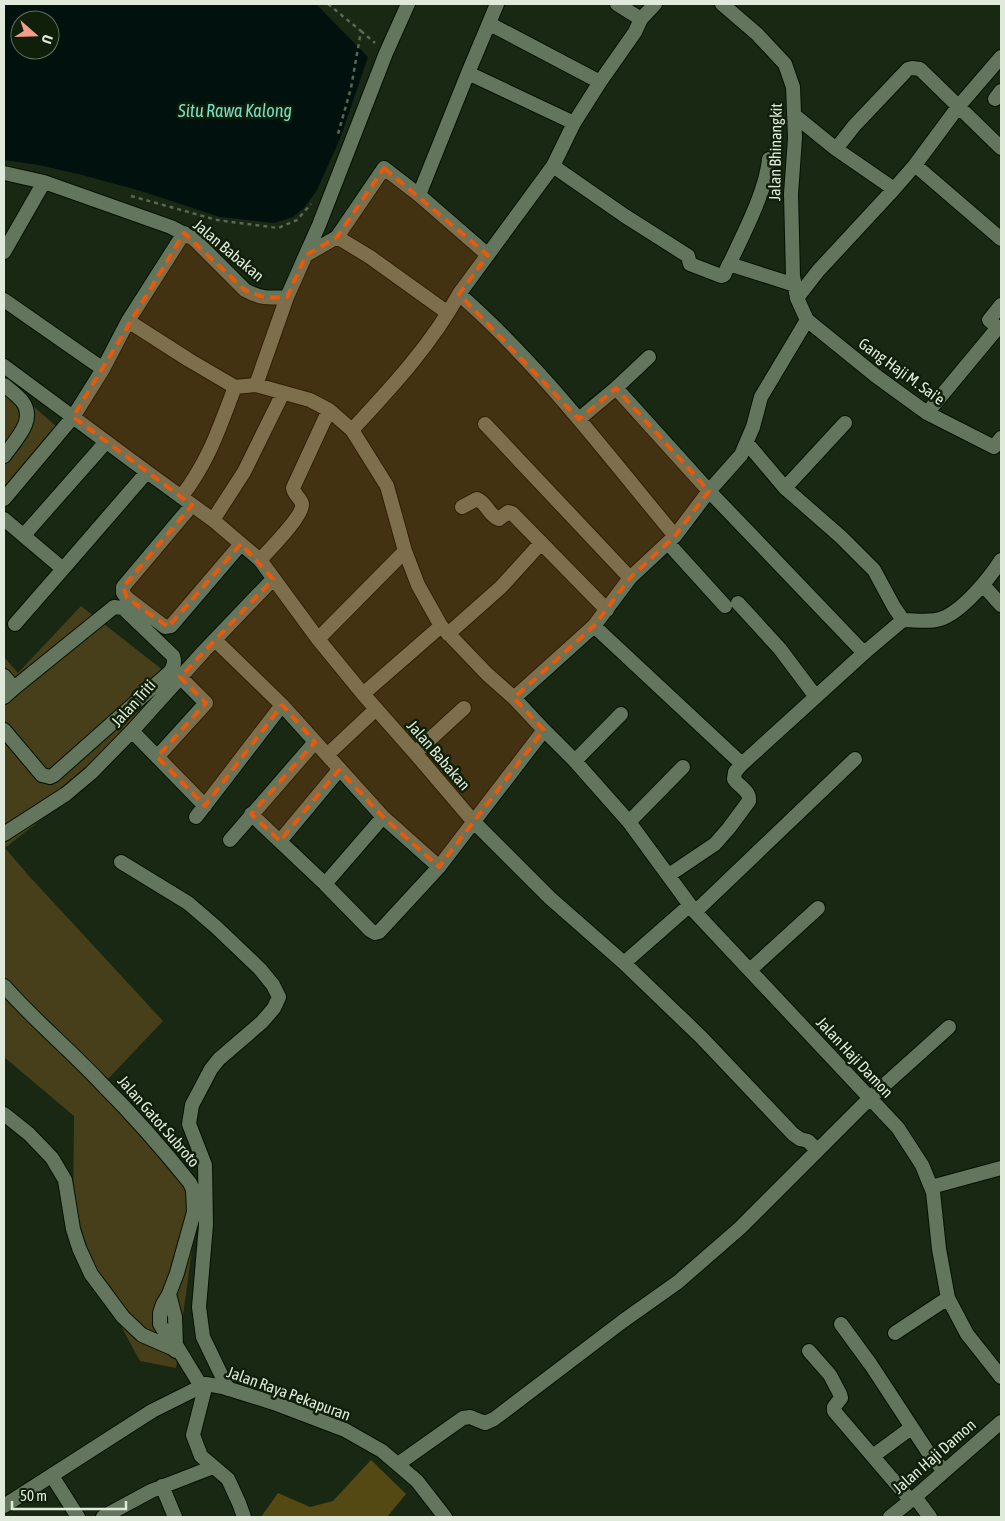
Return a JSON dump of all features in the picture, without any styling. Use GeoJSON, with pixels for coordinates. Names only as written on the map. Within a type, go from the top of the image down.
{"type":"FeatureCollection","features":[{"type":"Feature","properties":{"kind":"street"},"geometry":{"type":"LineString","coordinates":[[256,385],[287,298],[306,255],[386,53],[408,4]]}},
{"type":"Feature","properties":{"kind":"street"},"geometry":{"type":"LineString","coordinates":[[419,195],[497,4]]}},
{"type":"Feature","properties":{"kind":"street"},"geometry":{"type":"LineString","coordinates":[[617,4],[642,19]]}},
{"type":"Feature","properties":{"kind":"street"},"geometry":{"type":"LineString","coordinates":[[352,430],[409,366],[448,314],[459,294],[553,166],[574,123],[642,19],[655,4]]}},
{"type":"Feature","properties":{"kind":"street","name":"Jalan Bhinangkit"},"geometry":{"type":"LineString","coordinates":[[722,4],[757,34],[785,64],[793,87],[795,138],[792,250],[796,292]]}},
{"type":"Feature","properties":{"kind":"street"},"geometry":{"type":"LineString","coordinates":[[490,24],[600,82]]}},
{"type":"Feature","properties":{"kind":"street"},"geometry":{"type":"LineString","coordinates":[[729,264],[796,292],[818,272],[894,190],[915,165],[958,106],[1001,57]]}},
{"type":"Feature","properties":{"kind":"street"},"geometry":{"type":"LineString","coordinates":[[836,149],[854,126],[908,69],[912,68],[920,70],[1001,148]]}},
{"type":"Feature","properties":{"kind":"street"},"geometry":{"type":"LineString","coordinates":[[468,73],[574,123]]}},
{"type":"Feature","properties":{"kind":"street"},"geometry":{"type":"LineString","coordinates":[[794,115],[836,149],[894,190]]}},
{"type":"Feature","properties":{"kind":"street"},"geometry":{"type":"LineString","coordinates":[[553,166],[625,216],[688,256],[690,264],[721,276],[724,275],[755,206],[768,170],[769,159]]}},
{"type":"Feature","properties":{"kind":"street"},"geometry":{"type":"LineString","coordinates":[[915,165],[1001,239]]}},
{"type":"Feature","properties":{"kind":"street"},"geometry":{"type":"LineString","coordinates":[[306,255],[337,237],[384,168],[419,195],[488,255]]}},
{"type":"Feature","properties":{"kind":"street","name":"Jalan Babakan"},"geometry":{"type":"LineString","coordinates":[[4,173],[44,182],[171,227],[194,239],[245,290],[255,296],[287,298]]}},
{"type":"Feature","properties":{"kind":"street"},"geometry":{"type":"LineString","coordinates":[[4,252],[44,182]]}},
{"type":"Feature","properties":{"kind":"street"},"geometry":{"type":"LineString","coordinates":[[4,499],[73,417],[103,370],[128,321],[184,233]]}},
{"type":"Feature","properties":{"kind":"street"},"geometry":{"type":"LineString","coordinates":[[337,237],[370,256],[448,314]]}},
{"type":"Feature","properties":{"kind":"street","name":"Gang Haji M. Sai'e"},"geometry":{"type":"LineString","coordinates":[[796,292],[807,320],[876,376],[927,414],[999,445]]}},
{"type":"Feature","properties":{"kind":"street"},"geometry":{"type":"LineString","coordinates":[[459,294],[490,321],[536,370],[579,420],[671,539],[732,605],[780,649],[816,697]]}},
{"type":"Feature","properties":{"kind":"street"},"geometry":{"type":"LineString","coordinates":[[4,300],[103,370]]}},
{"type":"Feature","properties":{"kind":"street"},"geometry":{"type":"LineString","coordinates":[[927,414],[997,327],[989,320],[1001,305]]}},
{"type":"Feature","properties":{"kind":"street"},"geometry":{"type":"LineString","coordinates":[[514,698],[594,626],[630,578],[671,539],[709,490],[741,455],[753,427],[761,397],[807,320]]}},
{"type":"Feature","properties":{"kind":"street"},"geometry":{"type":"LineString","coordinates":[[128,321],[234,387],[256,385],[310,400],[329,410],[352,430],[387,486],[405,551],[418,585],[444,630],[575,761],[621,714]]}},
{"type":"Feature","properties":{"kind":"street"},"geometry":{"type":"LineString","coordinates":[[579,420],[649,357]]}},
{"type":"Feature","properties":{"kind":"street","name":"Jalan Babakan"},"geometry":{"type":"LineString","coordinates":[[4,366],[213,520],[260,560],[318,638],[363,694],[473,822],[550,898],[624,963],[700,1037],[793,1134],[800,1139],[808,1141],[817,1150]]}},
{"type":"Feature","properties":{"kind":"street"},"geometry":{"type":"LineString","coordinates":[[4,385],[22,401],[28,412],[26,425],[4,456]]}},
{"type":"Feature","properties":{"kind":"street"},"geometry":{"type":"LineString","coordinates":[[234,387],[216,437],[206,460],[193,481],[187,501],[123,587],[123,593],[165,627],[171,626],[241,544]]}},
{"type":"Feature","properties":{"kind":"street"},"geometry":{"type":"LineString","coordinates":[[616,388],[709,490],[864,653]]}},
{"type":"Feature","properties":{"kind":"street"},"geometry":{"type":"LineString","coordinates":[[213,520],[244,472],[283,393]]}},
{"type":"Feature","properties":{"kind":"street"},"geometry":{"type":"LineString","coordinates":[[260,560],[298,517],[303,508],[302,502],[294,493],[293,488],[329,410]]}},
{"type":"Feature","properties":{"kind":"street"},"geometry":{"type":"LineString","coordinates":[[785,488],[845,423]]}},
{"type":"Feature","properties":{"kind":"street"},"geometry":{"type":"LineString","coordinates":[[485,424],[630,578]]}},
{"type":"Feature","properties":{"kind":"street"},"geometry":{"type":"LineString","coordinates":[[24,536],[106,442]]}},
{"type":"Feature","properties":{"kind":"street"},"geometry":{"type":"LineString","coordinates":[[747,443],[785,488],[841,537],[874,570],[894,607],[904,620]]}},
{"type":"Feature","properties":{"kind":"street"},"geometry":{"type":"LineString","coordinates":[[15,624],[146,472]]}},
{"type":"Feature","properties":{"kind":"street"},"geometry":{"type":"LineString","coordinates":[[462,507],[477,499],[481,500],[495,517],[499,519],[508,512],[512,512],[607,610]]}},
{"type":"Feature","properties":{"kind":"street"},"geometry":{"type":"LineString","coordinates":[[4,520],[63,569]]}},
{"type":"Feature","properties":{"kind":"street"},"geometry":{"type":"LineString","coordinates":[[363,694],[501,587],[542,543]]}},
{"type":"Feature","properties":{"kind":"street"},"geometry":{"type":"LineString","coordinates":[[318,638],[405,551]]}},
{"type":"Feature","properties":{"kind":"street"},"geometry":{"type":"LineString","coordinates":[[669,876],[715,844],[749,801],[750,796],[748,793],[734,779],[735,772],[742,764],[864,653],[904,620],[943,618],[962,605],[983,585],[1001,560]]}},
{"type":"Feature","properties":{"kind":"street","name":"Jalan Triti"},"geometry":{"type":"LineString","coordinates":[[4,834],[91,773],[132,731],[204,650],[273,579]]}},
{"type":"Feature","properties":{"kind":"street"},"geometry":{"type":"LineString","coordinates":[[983,585],[1001,604]]}},
{"type":"Feature","properties":{"kind":"street"},"geometry":{"type":"LineString","coordinates":[[4,676],[9,692],[114,607],[123,608],[173,656],[174,660],[171,671],[54,776],[42,775],[4,730]]}},
{"type":"Feature","properties":{"kind":"street"},"geometry":{"type":"LineString","coordinates":[[594,626],[742,764]]}},
{"type":"Feature","properties":{"kind":"street"},"geometry":{"type":"LineString","coordinates":[[215,640],[282,705],[383,818],[439,867]]}},
{"type":"Feature","properties":{"kind":"street"},"geometry":{"type":"LineString","coordinates":[[157,757],[206,703],[180,677]]}},
{"type":"Feature","properties":{"kind":"street"},"geometry":{"type":"LineString","coordinates":[[196,817],[282,705]]}},
{"type":"Feature","properties":{"kind":"street"},"geometry":{"type":"LineString","coordinates":[[415,753],[464,708]]}},
{"type":"Feature","properties":{"kind":"street"},"geometry":{"type":"LineString","coordinates":[[327,756],[376,709]]}},
{"type":"Feature","properties":{"kind":"street"},"geometry":{"type":"LineString","coordinates":[[251,814],[325,884],[370,930],[375,933],[379,932],[439,867],[544,730]]}},
{"type":"Feature","properties":{"kind":"street"},"geometry":{"type":"LineString","coordinates":[[132,731],[205,806]]}},
{"type":"Feature","properties":{"kind":"street"},"geometry":{"type":"LineString","coordinates":[[230,840],[315,742]]}},
{"type":"Feature","properties":{"kind":"street"},"geometry":{"type":"LineString","coordinates":[[624,963],[693,909],[855,759]]}},
{"type":"Feature","properties":{"kind":"street","name":"Jalan Haji Damon"},"geometry":{"type":"LineString","coordinates":[[575,761],[629,822],[693,909],[898,1128],[922,1165],[932,1192],[939,1249],[948,1298],[967,1334],[1001,1377]]}},
{"type":"Feature","properties":{"kind":"street"},"geometry":{"type":"LineString","coordinates":[[629,822],[683,767]]}},
{"type":"Feature","properties":{"kind":"street"},"geometry":{"type":"LineString","coordinates":[[280,841],[340,770]]}},
{"type":"Feature","properties":{"kind":"street"},"geometry":{"type":"LineString","coordinates":[[325,884],[383,818]]}},
{"type":"Feature","properties":{"kind":"street"},"geometry":{"type":"LineString","coordinates":[[121,862],[188,903],[216,926],[260,969],[273,985],[279,998],[274,1008],[262,1022],[219,1059],[211,1069],[192,1105],[189,1124],[206,1165],[206,1225],[199,1307],[203,1337],[228,1389]]}},
{"type":"Feature","properties":{"kind":"street"},"geometry":{"type":"LineString","coordinates":[[750,970],[818,908]]}},
{"type":"Feature","properties":{"kind":"street","name":"Jalan Gatot Subroto"},"geometry":{"type":"LineString","coordinates":[[4,986],[21,1005],[102,1083],[158,1144],[190,1183],[193,1190],[194,1212],[180,1263],[160,1313],[160,1324],[169,1339],[176,1345],[200,1387]]}},
{"type":"Feature","properties":{"kind":"street"},"geometry":{"type":"LineString","coordinates":[[398,1464],[463,1418],[470,1417],[485,1423],[494,1419],[623,1321],[678,1282],[740,1228],[870,1098],[949,1027]]}},
{"type":"Feature","properties":{"kind":"street"},"geometry":{"type":"LineString","coordinates":[[4,1114],[29,1134],[52,1158],[64,1180],[72,1229],[91,1274],[123,1317],[142,1336],[172,1348],[180,1356],[200,1387],[193,1435],[201,1456],[228,1479],[244,1517]]}},
{"type":"Feature","properties":{"kind":"street"},"geometry":{"type":"LineString","coordinates":[[930,1187],[1001,1168]]}},
{"type":"Feature","properties":{"kind":"street"},"geometry":{"type":"LineString","coordinates":[[895,1334],[948,1298]]}},
{"type":"Feature","properties":{"kind":"street"},"geometry":{"type":"LineString","coordinates":[[841,1324],[871,1365],[911,1428],[944,1471]]}},
{"type":"Feature","properties":{"kind":"street"},"geometry":{"type":"LineString","coordinates":[[809,1351],[830,1375],[840,1394],[841,1398],[834,1407],[834,1411],[930,1517]]}},
{"type":"Feature","properties":{"kind":"street"},"geometry":{"type":"LineString","coordinates":[[4,1506],[152,1411],[200,1387]]}},
{"type":"Feature","properties":{"kind":"street","name":"Jalan Raya Pekapuran"},"geometry":{"type":"LineString","coordinates":[[200,1387],[228,1389],[274,1403],[345,1430],[382,1451],[398,1464],[417,1481],[445,1517]]}},
{"type":"Feature","properties":{"kind":"street","name":"Jalan Haji Damon"},"geometry":{"type":"LineString","coordinates":[[890,1517],[1001,1422]]}},
{"type":"Feature","properties":{"kind":"street"},"geometry":{"type":"LineString","coordinates":[[873,1456],[911,1428]]}},
{"type":"Feature","properties":{"kind":"street"},"geometry":{"type":"LineString","coordinates":[[104,1517],[162,1486],[213,1467]]}},
{"type":"Feature","properties":{"kind":"street"},"geometry":{"type":"LineString","coordinates":[[52,1476],[78,1517]]}},
{"type":"Feature","properties":{"kind":"street"},"geometry":{"type":"LineString","coordinates":[[162,1486],[175,1517]]}},
{"type":"Feature","properties":{"kind":"path"},"geometry":{"type":"LineString","coordinates":[[328,4],[361,31],[351,88],[336,138]]}},
{"type":"Feature","properties":{"kind":"path"},"geometry":{"type":"LineString","coordinates":[[127,195],[217,220],[278,228],[297,220],[311,204]]}},
{"type":"Feature","properties":{"kind":"highlighted area"},"geometry":{"type":"Polygon","coordinates":[[[384,168],[488,255],[459,294],[579,419],[616,388],[709,491],[675,536],[630,578],[594,626],[514,698],[544,730],[439,867],[383,817],[339,770],[280,841],[251,814],[315,742],[282,705],[205,806],[157,757],[206,703],[180,677],[273,579],[241,544],[168,627],[127,598],[123,587],[192,505],[73,417],[184,233],[245,290],[266,298],[287,297],[306,255],[337,237],[384,168]]]}},
{"type":"Feature","properties":{"kind":"shaded area"},"geometry":{"type":"Polygon","coordinates":[[[4,381],[57,427],[4,492],[4,381]]]}},
{"type":"Feature","properties":{"kind":"shaded area"},"geometry":{"type":"Polygon","coordinates":[[[81,606],[178,682],[101,772],[5,848],[163,1021],[106,1081],[200,1189],[176,1368],[140,1361],[90,1269],[73,1219],[74,1116],[4,1057],[4,657],[18,673],[81,606]]]}},
{"type":"Feature","properties":{"kind":"shaded area"},"geometry":{"type":"Polygon","coordinates":[[[371,1460],[406,1494],[387,1517],[261,1517],[278,1493],[310,1507],[333,1501],[371,1460]]]}},
{"type":"Feature","properties":{"kind":"water","name":"Situ Rawa Kalong"},"geometry":{"type":"Polygon","coordinates":[[[4,4],[316,4],[368,57],[340,139],[317,190],[304,208],[293,217],[274,223],[220,217],[141,191],[39,165],[4,160],[4,4]]]}}]}
